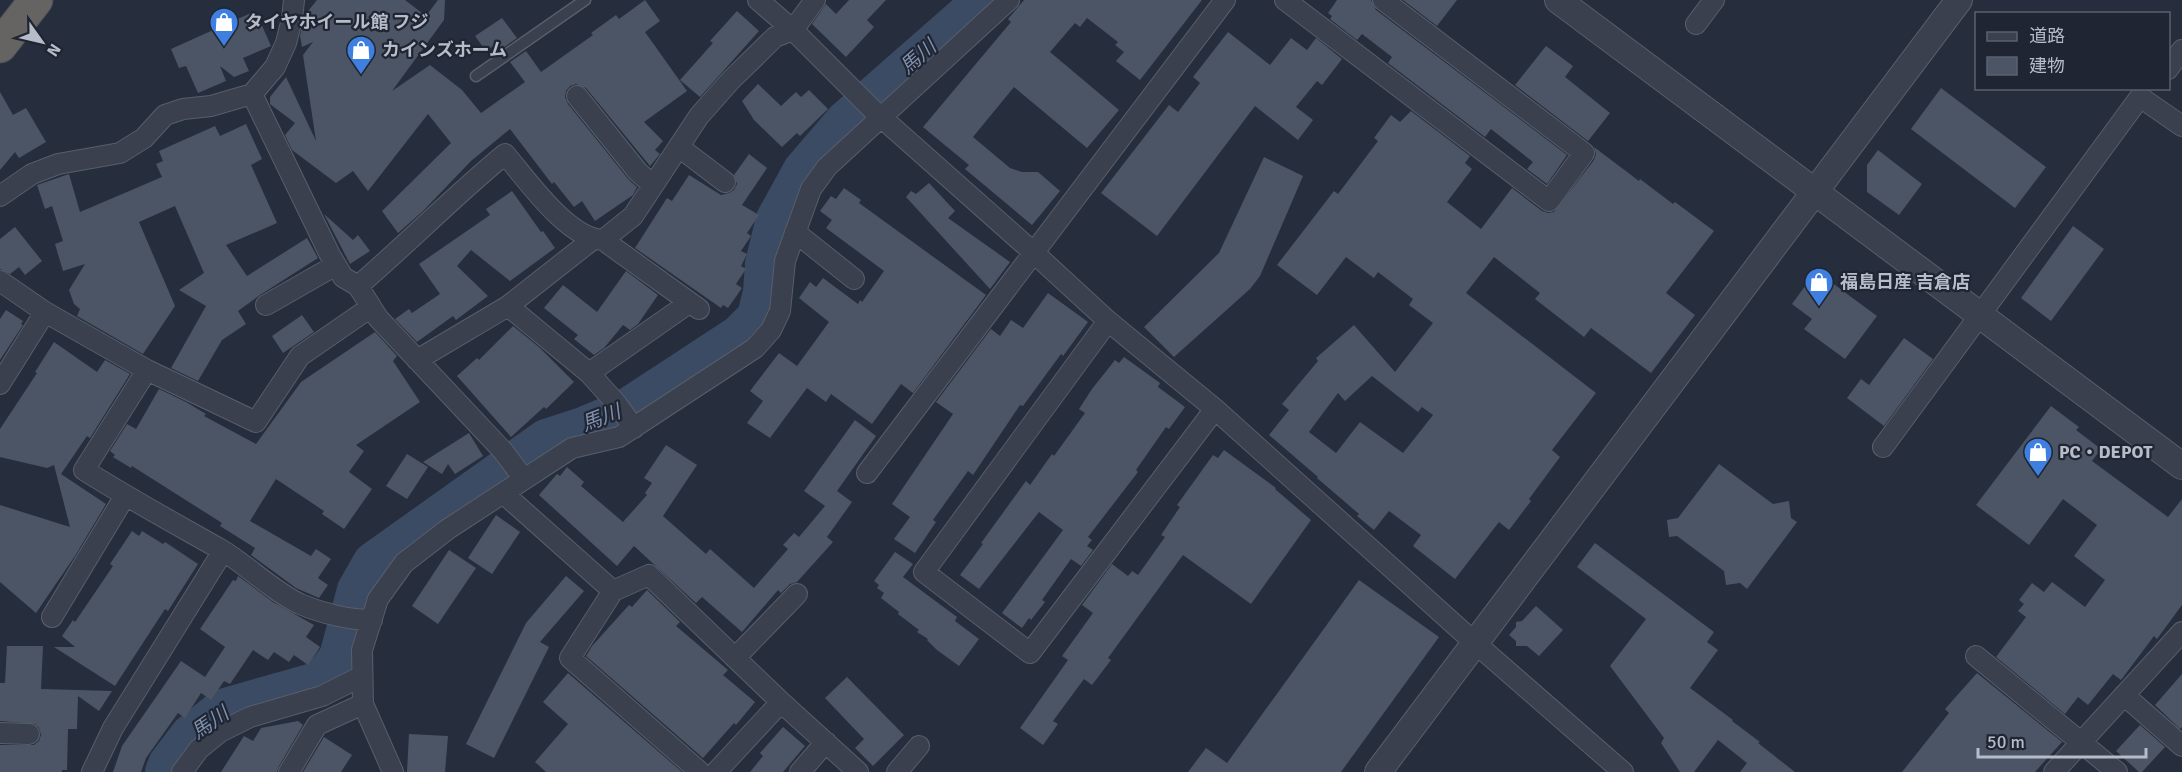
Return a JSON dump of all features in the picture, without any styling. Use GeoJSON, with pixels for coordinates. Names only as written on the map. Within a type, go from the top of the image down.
{"type":"FeatureCollection","features":[{"type":"Feature","properties":{"kind":"highway"},"geometry":{"type":"LineString","coordinates":[[0,46],[36,0]]}},
{"type":"Feature","properties":{"kind":"street"},"geometry":{"type":"LineString","coordinates":[[0,196],[32,174],[58,164],[120,153],[144,138],[165,115],[183,109],[211,106],[252,94],[275,67],[286,43],[294,0]]}},
{"type":"Feature","properties":{"kind":"street"},"geometry":{"type":"LineString","coordinates":[[758,0],[793,30],[877,113],[1108,321],[1215,409],[1475,643],[1623,772]]}},
{"type":"Feature","properties":{"kind":"street"},"geometry":{"type":"LineString","coordinates":[[417,360],[508,306],[633,216],[699,116],[730,81],[775,37],[793,30],[815,0]]}},
{"type":"Feature","properties":{"kind":"street"},"geometry":{"type":"LineString","coordinates":[[393,772],[363,704],[362,650],[366,620],[404,563],[502,493],[521,476],[572,448],[619,437],[626,416],[747,354],[771,330],[780,311],[785,261],[811,189],[827,167],[877,113],[1009,0]]}},
{"type":"Feature","properties":{"kind":"street"},"geometry":{"type":"LineString","coordinates":[[867,473],[1225,0]]}},
{"type":"Feature","properties":{"kind":"street"},"geometry":{"type":"LineString","coordinates":[[1285,0],[1549,201],[1584,153],[1383,0]]}},
{"type":"Feature","properties":{"kind":"street"},"geometry":{"type":"LineString","coordinates":[[1558,0],[2182,466]]}},
{"type":"Feature","properties":{"kind":"street"},"geometry":{"type":"LineString","coordinates":[[1696,24],[1714,0]]}},
{"type":"Feature","properties":{"kind":"street"},"geometry":{"type":"LineString","coordinates":[[1378,772],[1959,0]]}},
{"type":"Feature","properties":{"kind":"street"},"geometry":{"type":"LineString","coordinates":[[2170,68],[2182,50]]}},
{"type":"Feature","properties":{"kind":"street"},"geometry":{"type":"LineString","coordinates":[[252,94],[343,278],[358,286],[378,318],[503,452],[521,476]]}},
{"type":"Feature","properties":{"kind":"street"},"geometry":{"type":"LineString","coordinates":[[1883,447],[2140,97],[2150,95],[2182,126]]}},
{"type":"Feature","properties":{"kind":"street"},"geometry":{"type":"LineString","coordinates":[[577,96],[638,172],[653,184]]}},
{"type":"Feature","properties":{"kind":"street"},"geometry":{"type":"LineString","coordinates":[[679,147],[725,182]]}},
{"type":"Feature","properties":{"kind":"street"},"geometry":{"type":"LineString","coordinates":[[358,286],[402,249],[469,184],[505,154],[562,219],[694,306],[589,373]]}},
{"type":"Feature","properties":{"kind":"street"},"geometry":{"type":"LineString","coordinates":[[795,232],[854,279]]}},
{"type":"Feature","properties":{"kind":"street"},"geometry":{"type":"LineString","coordinates":[[266,305],[336,265]]}},
{"type":"Feature","properties":{"kind":"street"},"geometry":{"type":"LineString","coordinates":[[0,281],[45,312],[147,370],[256,422],[300,356],[371,307]]}},
{"type":"Feature","properties":{"kind":"street"},"geometry":{"type":"LineString","coordinates":[[508,306],[589,373],[626,416]]}},
{"type":"Feature","properties":{"kind":"street"},"geometry":{"type":"LineString","coordinates":[[0,384],[45,312]]}},
{"type":"Feature","properties":{"kind":"street"},"geometry":{"type":"LineString","coordinates":[[1108,321],[924,572],[1030,653],[1215,409]]}},
{"type":"Feature","properties":{"kind":"street"},"geometry":{"type":"LineString","coordinates":[[147,370],[84,470],[125,496],[223,550],[299,603],[337,615],[366,620]]}},
{"type":"Feature","properties":{"kind":"street"},"geometry":{"type":"LineString","coordinates":[[502,493],[613,591]]}},
{"type":"Feature","properties":{"kind":"street"},"geometry":{"type":"LineString","coordinates":[[52,617],[125,496]]}},
{"type":"Feature","properties":{"kind":"street"},"geometry":{"type":"LineString","coordinates":[[92,772],[113,728],[223,550]]}},
{"type":"Feature","properties":{"kind":"street"},"geometry":{"type":"LineString","coordinates":[[700,772],[570,658],[613,591],[649,575],[781,702],[858,772]]}},
{"type":"Feature","properties":{"kind":"street"},"geometry":{"type":"LineString","coordinates":[[735,658],[798,594]]}},
{"type":"Feature","properties":{"kind":"street"},"geometry":{"type":"LineString","coordinates":[[2054,772],[2182,632]]}},
{"type":"Feature","properties":{"kind":"street"},"geometry":{"type":"LineString","coordinates":[[1976,656],[2117,772]]}},
{"type":"Feature","properties":{"kind":"street"},"geometry":{"type":"LineString","coordinates":[[182,772],[199,749],[220,732],[250,717],[322,696],[362,676]]}},
{"type":"Feature","properties":{"kind":"street"},"geometry":{"type":"LineString","coordinates":[[2124,695],[2182,746]]}},
{"type":"Feature","properties":{"kind":"street"},"geometry":{"type":"LineString","coordinates":[[716,772],[781,702]]}},
{"type":"Feature","properties":{"kind":"street"},"geometry":{"type":"LineString","coordinates":[[289,772],[317,725],[363,704]]}},
{"type":"Feature","properties":{"kind":"street"},"geometry":{"type":"LineString","coordinates":[[0,733],[29,734]]}},
{"type":"Feature","properties":{"kind":"street"},"geometry":{"type":"LineString","coordinates":[[801,772],[826,742]]}},
{"type":"Feature","properties":{"kind":"street"},"geometry":{"type":"LineString","coordinates":[[897,772],[919,746]]}},
{"type":"Feature","properties":{"kind":"lane"},"geometry":{"type":"LineString","coordinates":[[476,76],[585,0]]}},
{"type":"Feature","properties":{"kind":"building"},"geometry":{"type":"Polygon","coordinates":[[[317,0],[405,0],[426,16],[438,0],[445,0],[444,20],[392,91],[430,65],[462,90],[481,113],[525,82],[510,62],[526,51],[541,72],[593,35],[591,33],[616,15],[619,19],[645,0],[660,21],[645,32],[687,91],[644,122],[663,141],[655,150],[660,154],[650,166],[586,88],[576,84],[570,86],[566,91],[565,97],[568,104],[637,187],[633,195],[595,221],[582,201],[574,207],[554,182],[552,184],[510,129],[471,161],[423,211],[398,233],[382,211],[451,143],[428,114],[368,191],[353,171],[336,183],[292,150],[285,135],[295,123],[270,104],[270,97],[286,77],[316,141],[303,55],[313,42],[302,47],[300,36],[304,16],[317,0]]]}},
{"type":"Feature","properties":{"kind":"building"},"geometry":{"type":"Polygon","coordinates":[[[849,0],[886,0],[867,20],[874,27],[846,57],[812,24],[826,4],[836,14],[849,0]]]}},
{"type":"Feature","properties":{"kind":"building"},"geometry":{"type":"Polygon","coordinates":[[[1024,0],[1202,0],[1140,80],[1116,61],[1124,52],[1115,45],[1118,42],[1087,18],[1080,27],[1075,23],[1050,52],[1119,110],[1087,148],[1014,87],[973,137],[1010,168],[1022,172],[1038,172],[1060,191],[1032,225],[965,169],[969,165],[923,127],[1011,22],[1008,19],[1024,0]]]}},
{"type":"Feature","properties":{"kind":"building"},"geometry":{"type":"Polygon","coordinates":[[[1337,0],[1371,0],[1376,10],[1567,155],[1547,184],[1527,169],[1533,162],[1491,129],[1485,137],[1388,63],[1392,57],[1362,34],[1357,40],[1330,19],[1332,16],[1328,13],[1337,0]]]}},
{"type":"Feature","properties":{"kind":"building"},"geometry":{"type":"Polygon","coordinates":[[[1403,0],[1457,0],[1437,26],[1403,0]]]}},
{"type":"Feature","properties":{"kind":"building"},"geometry":{"type":"Polygon","coordinates":[[[737,11],[759,31],[700,97],[680,80],[713,43],[710,41],[737,11]]]}},
{"type":"Feature","properties":{"kind":"building"},"geometry":{"type":"Polygon","coordinates":[[[251,13],[255,23],[260,21],[271,46],[243,58],[249,71],[234,77],[220,66],[226,81],[198,93],[186,66],[179,68],[171,49],[251,13]]]}},
{"type":"Feature","properties":{"kind":"building"},"geometry":{"type":"Polygon","coordinates":[[[502,18],[517,38],[500,50],[496,44],[486,51],[475,36],[502,18]]]}},
{"type":"Feature","properties":{"kind":"building"},"geometry":{"type":"Polygon","coordinates":[[[1228,32],[1270,65],[1291,38],[1307,50],[1316,38],[1342,59],[1322,85],[1317,81],[1296,107],[1313,120],[1298,140],[1255,106],[1157,236],[1101,193],[1169,105],[1178,112],[1200,83],[1193,77],[1228,32]]]}},
{"type":"Feature","properties":{"kind":"building"},"geometry":{"type":"Polygon","coordinates":[[[1546,46],[1573,66],[1565,77],[1610,113],[1588,141],[1515,85],[1546,46]]]}},
{"type":"Feature","properties":{"kind":"building"},"geometry":{"type":"Polygon","coordinates":[[[758,84],[781,106],[796,92],[801,97],[809,90],[828,109],[800,136],[797,133],[782,147],[754,120],[742,101],[758,84]]]}},
{"type":"Feature","properties":{"kind":"building"},"geometry":{"type":"Polygon","coordinates":[[[1941,88],[2046,167],[2015,208],[1911,129],[1941,88]]]}},
{"type":"Feature","properties":{"kind":"building"},"geometry":{"type":"Polygon","coordinates":[[[0,92],[13,115],[26,108],[46,142],[19,158],[15,152],[0,170],[0,92]]]}},
{"type":"Feature","properties":{"kind":"building"},"geometry":{"type":"Polygon","coordinates":[[[1411,111],[1470,156],[1465,163],[1472,169],[1447,202],[1481,229],[1512,188],[1542,211],[1554,212],[1594,160],[1596,154],[1594,147],[1639,181],[1640,179],[1673,204],[1675,202],[1714,231],[1666,293],[1695,315],[1651,373],[1591,328],[1584,337],[1535,299],[1540,293],[1494,257],[1466,293],[1596,393],[1552,450],[1560,457],[1529,499],[1531,501],[1509,530],[1499,522],[1455,579],[1413,546],[1421,535],[1389,511],[1374,530],[1357,516],[1359,514],[1269,435],[1289,410],[1282,404],[1318,361],[1316,358],[1354,325],[1395,372],[1433,323],[1409,305],[1413,299],[1378,272],[1374,278],[1346,257],[1317,295],[1277,265],[1334,191],[1338,194],[1378,141],[1374,138],[1391,115],[1400,122],[1411,111]],[[1372,376],[1345,401],[1338,393],[1309,432],[1336,453],[1360,422],[1403,453],[1433,415],[1422,407],[1418,412],[1372,376]]]}},
{"type":"Feature","properties":{"kind":"building"},"geometry":{"type":"Polygon","coordinates":[[[246,124],[262,159],[251,165],[277,223],[226,245],[247,276],[307,238],[318,258],[238,311],[246,324],[222,340],[198,381],[171,368],[206,306],[179,290],[204,273],[175,206],[139,222],[175,306],[143,354],[77,316],[80,309],[74,304],[69,290],[85,264],[63,271],[55,244],[63,241],[52,206],[45,209],[37,185],[69,174],[80,212],[162,177],[156,164],[163,161],[159,151],[215,126],[220,136],[246,124]]]}},
{"type":"Feature","properties":{"kind":"building"},"geometry":{"type":"Polygon","coordinates":[[[1878,150],[1922,184],[1899,215],[1867,192],[1867,165],[1878,150]]]}},
{"type":"Feature","properties":{"kind":"building"},"geometry":{"type":"Polygon","coordinates":[[[749,154],[767,168],[742,205],[759,215],[747,233],[751,236],[741,251],[747,254],[741,266],[746,269],[736,284],[742,288],[728,308],[723,305],[721,308],[635,248],[667,198],[672,201],[689,175],[721,195],[729,193],[737,184],[734,175],[749,154]]]}},
{"type":"Feature","properties":{"kind":"building"},"geometry":{"type":"Polygon","coordinates":[[[1264,157],[1303,176],[1260,276],[1250,289],[1174,357],[1144,327],[1219,253],[1264,157]]]}},
{"type":"Feature","properties":{"kind":"building"},"geometry":{"type":"Polygon","coordinates":[[[929,183],[955,211],[948,218],[1010,262],[990,289],[906,197],[911,191],[916,194],[929,183]]]}},
{"type":"Feature","properties":{"kind":"building"},"geometry":{"type":"Polygon","coordinates":[[[844,188],[861,200],[859,203],[986,295],[913,393],[901,384],[872,424],[831,394],[826,402],[807,388],[770,438],[747,423],[763,401],[750,391],[779,353],[797,366],[829,322],[799,298],[810,282],[816,287],[823,278],[858,304],[860,300],[862,302],[884,271],[826,228],[832,220],[820,211],[831,196],[836,199],[844,188]]]}},
{"type":"Feature","properties":{"kind":"building"},"geometry":{"type":"Polygon","coordinates":[[[512,191],[555,248],[510,281],[471,250],[457,266],[488,296],[456,320],[453,316],[417,342],[395,319],[409,309],[412,313],[440,294],[419,264],[490,215],[486,209],[512,191]]]}},
{"type":"Feature","properties":{"kind":"building"},"geometry":{"type":"Polygon","coordinates":[[[324,214],[353,240],[358,235],[370,251],[350,264],[324,214]]]}},
{"type":"Feature","properties":{"kind":"building"},"geometry":{"type":"Polygon","coordinates":[[[2073,226],[2104,249],[2051,321],[2021,298],[2073,226]]]}},
{"type":"Feature","properties":{"kind":"building"},"geometry":{"type":"Polygon","coordinates":[[[15,227],[42,261],[25,275],[19,267],[10,274],[0,269],[0,239],[15,227]]]}},
{"type":"Feature","properties":{"kind":"building"},"geometry":{"type":"Polygon","coordinates":[[[626,271],[658,295],[638,324],[630,330],[623,325],[604,348],[594,355],[574,339],[578,335],[544,308],[563,285],[597,312],[626,271]]]}},
{"type":"Feature","properties":{"kind":"building"},"geometry":{"type":"Polygon","coordinates":[[[1816,271],[1877,316],[1845,359],[1804,329],[1812,319],[1792,304],[1816,271]]]}},
{"type":"Feature","properties":{"kind":"building"},"geometry":{"type":"Polygon","coordinates":[[[1048,293],[1088,322],[1023,406],[1020,405],[973,475],[968,471],[933,520],[936,522],[915,553],[894,539],[910,517],[892,504],[953,414],[936,402],[991,329],[1000,336],[1011,320],[1023,328],[1048,293]]]}},
{"type":"Feature","properties":{"kind":"building"},"geometry":{"type":"Polygon","coordinates":[[[6,310],[23,321],[21,324],[23,325],[0,360],[0,319],[6,310]]]}},
{"type":"Feature","properties":{"kind":"building"},"geometry":{"type":"Polygon","coordinates":[[[302,315],[314,332],[283,353],[272,336],[302,315]]]}},
{"type":"Feature","properties":{"kind":"building"},"geometry":{"type":"Polygon","coordinates":[[[513,326],[540,348],[574,382],[546,409],[544,407],[511,437],[457,376],[477,358],[479,360],[513,326]]]}},
{"type":"Feature","properties":{"kind":"building"},"geometry":{"type":"Polygon","coordinates":[[[375,332],[397,356],[393,361],[420,402],[356,445],[364,451],[349,472],[372,489],[344,529],[322,514],[324,511],[276,479],[250,521],[311,556],[316,549],[331,559],[318,578],[328,585],[319,598],[296,588],[251,555],[255,548],[220,526],[222,523],[132,466],[131,468],[113,457],[115,455],[110,451],[127,424],[136,429],[159,389],[186,402],[206,414],[204,416],[256,444],[301,382],[375,332]]]}},
{"type":"Feature","properties":{"kind":"building"},"geometry":{"type":"Polygon","coordinates":[[[1904,338],[1933,359],[1884,426],[1847,398],[1861,379],[1869,385],[1904,338]]]}},
{"type":"Feature","properties":{"kind":"building"},"geometry":{"type":"Polygon","coordinates":[[[54,342],[97,372],[105,360],[130,374],[90,438],[87,436],[61,474],[106,504],[75,556],[36,613],[0,582],[0,505],[70,527],[54,465],[47,468],[0,457],[0,429],[37,373],[35,372],[54,342]]]}},
{"type":"Feature","properties":{"kind":"building"},"geometry":{"type":"Polygon","coordinates":[[[1124,357],[1160,383],[1158,387],[1185,407],[1169,429],[1166,427],[1136,470],[1138,472],[1088,537],[1092,540],[1087,546],[1093,550],[1081,566],[1071,559],[1042,600],[1045,602],[1022,628],[1002,613],[1063,530],[1039,512],[979,589],[960,575],[1026,481],[1030,485],[1085,413],[1079,409],[1092,389],[1115,360],[1119,363],[1124,357]]]}},
{"type":"Feature","properties":{"kind":"building"},"geometry":{"type":"Polygon","coordinates":[[[2051,406],[2079,427],[2076,430],[2101,449],[2092,461],[2168,517],[2182,499],[2182,605],[2157,639],[2154,636],[2121,680],[2113,674],[2088,705],[2078,697],[2065,714],[1996,657],[2026,617],[2018,611],[2024,604],[2019,600],[2032,583],[2044,592],[2052,582],[2085,607],[2105,580],[2074,556],[2097,525],[2063,499],[2029,545],[1976,505],[2051,406]]]}},
{"type":"Feature","properties":{"kind":"building"},"geometry":{"type":"Polygon","coordinates":[[[855,420],[876,436],[837,491],[852,502],[827,537],[833,542],[797,582],[790,584],[781,593],[778,590],[742,632],[702,597],[696,603],[634,546],[617,566],[539,495],[557,474],[560,476],[567,467],[584,482],[581,486],[623,522],[647,495],[645,493],[652,483],[644,478],[666,445],[697,465],[663,516],[706,554],[710,549],[754,588],[788,549],[783,545],[794,533],[799,537],[825,506],[804,491],[855,420]]]}},
{"type":"Feature","properties":{"kind":"building"},"geometry":{"type":"Polygon","coordinates":[[[469,433],[483,456],[455,474],[448,464],[442,474],[423,462],[469,433]]]}},
{"type":"Feature","properties":{"kind":"building"},"geometry":{"type":"Polygon","coordinates":[[[1224,450],[1276,488],[1311,520],[1251,604],[1183,555],[1108,658],[1111,660],[1092,685],[1084,679],[1053,721],[1058,724],[1043,745],[1020,728],[1068,660],[1062,656],[1093,613],[1082,605],[1112,564],[1128,576],[1132,571],[1138,575],[1165,537],[1161,535],[1180,507],[1177,505],[1213,455],[1218,458],[1224,450]]]}},
{"type":"Feature","properties":{"kind":"building"},"geometry":{"type":"Polygon","coordinates":[[[407,454],[428,467],[407,499],[386,486],[407,454]]]}},
{"type":"Feature","properties":{"kind":"building"},"geometry":{"type":"Polygon","coordinates":[[[1719,464],[1773,504],[1789,501],[1791,518],[1797,522],[1747,589],[1740,583],[1726,585],[1724,571],[1677,536],[1669,537],[1667,520],[1678,518],[1719,464]]]}},
{"type":"Feature","properties":{"kind":"building"},"geometry":{"type":"Polygon","coordinates":[[[496,515],[520,532],[492,574],[468,558],[496,515]]]}},
{"type":"Feature","properties":{"kind":"building"},"geometry":{"type":"Polygon","coordinates":[[[132,531],[139,536],[142,531],[163,544],[165,542],[198,564],[168,611],[165,609],[115,686],[54,647],[75,647],[62,636],[73,620],[75,622],[113,566],[110,564],[132,531]]]}},
{"type":"Feature","properties":{"kind":"building"},"geometry":{"type":"Polygon","coordinates":[[[1595,543],[1714,632],[1707,642],[1718,650],[1690,688],[1733,720],[1795,772],[1740,772],[1747,763],[1718,740],[1694,772],[1680,772],[1661,743],[1664,738],[1610,666],[1646,619],[1577,567],[1595,543]]]}},
{"type":"Feature","properties":{"kind":"building"},"geometry":{"type":"Polygon","coordinates":[[[449,550],[476,568],[438,624],[412,606],[449,550]]]}},
{"type":"Feature","properties":{"kind":"building"},"geometry":{"type":"Polygon","coordinates":[[[895,552],[913,564],[903,577],[957,617],[955,621],[979,639],[959,666],[937,650],[928,639],[917,632],[919,630],[881,598],[884,593],[877,588],[879,585],[874,581],[895,552]]]}},
{"type":"Feature","properties":{"kind":"building"},"geometry":{"type":"Polygon","coordinates":[[[238,576],[273,602],[314,625],[306,637],[320,647],[308,665],[294,655],[289,662],[274,652],[268,660],[253,650],[230,684],[224,681],[211,700],[201,693],[185,718],[178,713],[146,758],[141,772],[113,772],[122,746],[181,661],[205,677],[225,647],[200,629],[238,576]]]}},
{"type":"Feature","properties":{"kind":"building"},"geometry":{"type":"Polygon","coordinates":[[[566,576],[584,591],[540,642],[549,647],[494,758],[466,744],[526,623],[566,576]]]}},
{"type":"Feature","properties":{"kind":"building"},"geometry":{"type":"Polygon","coordinates":[[[1359,580],[1439,637],[1341,772],[1188,772],[1206,748],[1227,763],[1359,580]]]}},
{"type":"Feature","properties":{"kind":"building"},"geometry":{"type":"Polygon","coordinates":[[[647,590],[680,622],[676,626],[728,670],[723,675],[755,702],[703,758],[586,656],[592,646],[629,605],[632,607],[647,590]]]}},
{"type":"Feature","properties":{"kind":"building"},"geometry":{"type":"Polygon","coordinates":[[[1536,606],[1563,630],[1539,656],[1527,646],[1516,646],[1516,641],[1509,635],[1516,627],[1516,622],[1522,621],[1536,606]]]}},
{"type":"Feature","properties":{"kind":"building"},"geometry":{"type":"Polygon","coordinates":[[[7,646],[43,646],[41,689],[112,691],[99,711],[78,696],[77,729],[68,729],[67,770],[62,770],[62,772],[0,772],[0,745],[34,745],[39,741],[41,735],[35,724],[0,721],[0,683],[5,683],[7,646]]]}},
{"type":"Feature","properties":{"kind":"building"},"geometry":{"type":"Polygon","coordinates":[[[568,673],[682,772],[546,772],[535,762],[568,724],[543,702],[568,673]]]}},
{"type":"Feature","properties":{"kind":"building"},"geometry":{"type":"Polygon","coordinates":[[[1977,673],[2062,742],[2035,772],[1902,772],[1949,713],[1945,709],[1977,673]]]}},
{"type":"Feature","properties":{"kind":"building"},"geometry":{"type":"Polygon","coordinates":[[[2182,674],[2182,727],[2180,729],[2155,705],[2182,674]]]}},
{"type":"Feature","properties":{"kind":"building"},"geometry":{"type":"Polygon","coordinates":[[[847,677],[904,735],[873,766],[855,748],[864,739],[825,698],[847,677]]]}},
{"type":"Feature","properties":{"kind":"building"},"geometry":{"type":"Polygon","coordinates":[[[298,721],[303,725],[277,772],[221,772],[244,736],[253,741],[261,728],[298,721]]]}},
{"type":"Feature","properties":{"kind":"building"},"geometry":{"type":"Polygon","coordinates":[[[2140,725],[2165,747],[2142,772],[2139,772],[2116,751],[2140,725]]]}},
{"type":"Feature","properties":{"kind":"building"},"geometry":{"type":"Polygon","coordinates":[[[783,727],[805,746],[783,772],[750,772],[763,756],[760,753],[783,727]]]}},
{"type":"Feature","properties":{"kind":"building"},"geometry":{"type":"Polygon","coordinates":[[[409,734],[448,736],[445,772],[407,772],[409,734]]]}},
{"type":"Feature","properties":{"kind":"building"},"geometry":{"type":"Polygon","coordinates":[[[324,737],[352,755],[341,772],[303,772],[324,737]]]}},
{"type":"Feature","properties":{"kind":"waterway","name":"馬川"},"geometry":{"type":"LineString","coordinates":[[165,772],[168,764],[190,735],[222,709],[317,682],[328,671],[339,657],[357,590],[373,562],[546,439],[626,409],[739,335],[757,317],[763,292],[765,264],[776,219],[803,170],[845,121],[983,0]]}},
{"type":"Feature","properties":{"kind":"place","name":"タイヤホイール館 フジ"},"geometry":{"type":"Point","coordinates":[224,48]}},
{"type":"Feature","properties":{"kind":"place","name":"カインズホーム"},"geometry":{"type":"Point","coordinates":[361,76]}},
{"type":"Feature","properties":{"kind":"place","name":"福島日産 吉倉店"},"geometry":{"type":"Point","coordinates":[1819,308]}},
{"type":"Feature","properties":{"kind":"place","name":"PC・DEPOT"},"geometry":{"type":"Point","coordinates":[2038,478]}}]}
